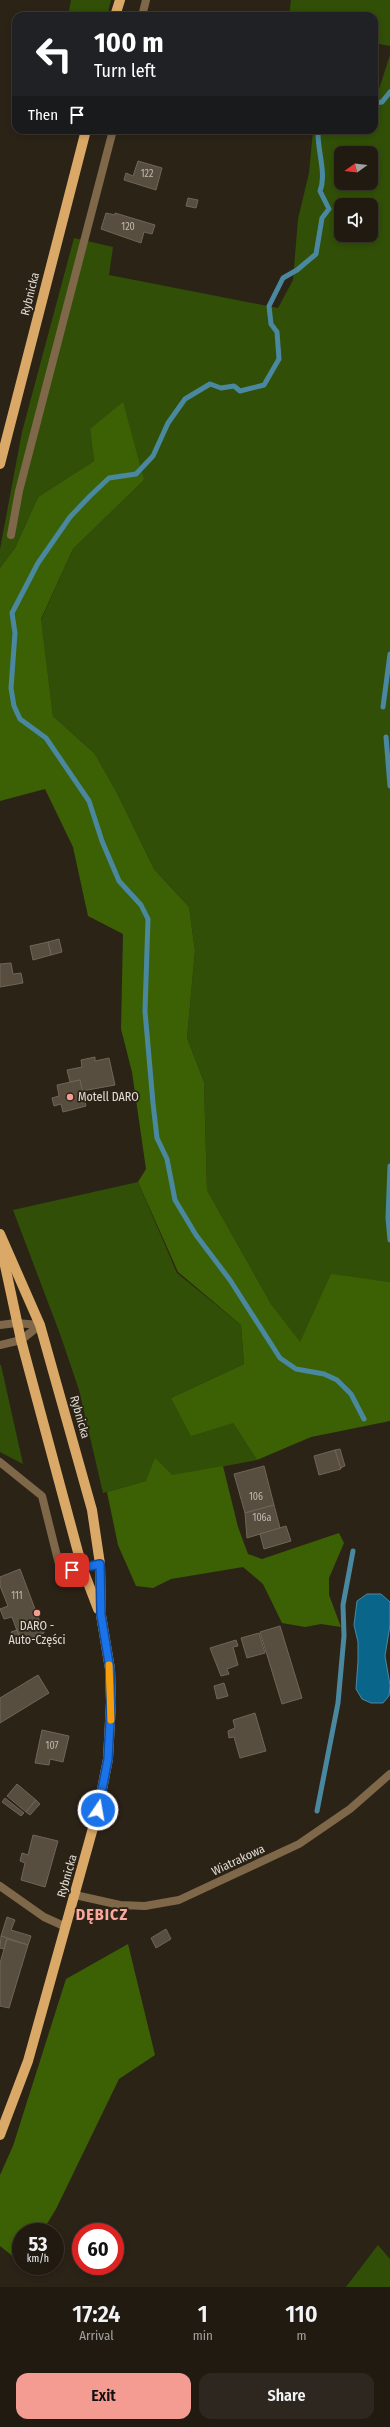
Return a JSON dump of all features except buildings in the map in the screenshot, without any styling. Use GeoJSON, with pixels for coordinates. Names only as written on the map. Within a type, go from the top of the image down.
{"type":"FeatureCollection","features":[{"type":"Feature","properties":{"kind":"main road"},"geometry":{"type":"LineString","coordinates":[[116,12],[120,0]]}},
{"type":"Feature","properties":{"kind":"main road","name":"Rybnicka"},"geometry":{"type":"LineString","coordinates":[[0,464],[85,134]]}},
{"type":"Feature","properties":{"kind":"main road","name":"Rybnicka"},"geometry":{"type":"LineString","coordinates":[[0,1234],[40,1325],[85,1482],[100,1564],[101,1615],[110,1669],[110,1734],[98,1810],[28,2061],[0,2135]]}},
{"type":"Feature","properties":{"kind":"main road","name":"Rybnicka"},"geometry":{"type":"LineString","coordinates":[[0,1242],[16,1323],[82,1567],[101,1615]]}},
{"type":"Feature","properties":{"kind":"street"},"geometry":{"type":"LineString","coordinates":[[143,12],[146,0]]}},
{"type":"Feature","properties":{"kind":"street"},"geometry":{"type":"LineString","coordinates":[[11,535],[18,490],[111,134]]}},
{"type":"Feature","properties":{"kind":"street"},"geometry":{"type":"LineString","coordinates":[[0,1325],[16,1323],[40,1325]]}},
{"type":"Feature","properties":{"kind":"street"},"geometry":{"type":"LineString","coordinates":[[0,1345],[21,1340],[40,1325]]}},
{"type":"Feature","properties":{"kind":"street"},"geometry":{"type":"LineString","coordinates":[[0,1462],[42,1496],[61,1572],[100,1564]]}},
{"type":"Feature","properties":{"kind":"street","name":"Wiatrakowa"},"geometry":{"type":"LineString","coordinates":[[75,1895],[120,1905],[145,1906],[179,1900],[299,1844],[350,1809],[390,1774]]}},
{"type":"Feature","properties":{"kind":"street"},"geometry":{"type":"LineString","coordinates":[[0,1886],[44,1917],[66,1927]]}},
{"type":"Feature","properties":{"kind":"green space"},"geometry":{"type":"Polygon","coordinates":[[[71,0],[111,0],[108,12],[69,12],[71,0]]]}},
{"type":"Feature","properties":{"kind":"green space"},"geometry":{"type":"Polygon","coordinates":[[[291,0],[390,0],[390,46],[378,44],[378,12],[290,12],[291,0]]]}},
{"type":"Feature","properties":{"kind":"green space"},"geometry":{"type":"Polygon","coordinates":[[[390,55],[390,1282],[331,1275],[300,1343],[271,1304],[207,1190],[204,1082],[187,1038],[195,951],[189,907],[154,869],[117,793],[95,754],[53,716],[41,620],[73,549],[144,480],[90,429],[94,461],[38,497],[15,548],[0,568],[0,549],[22,432],[74,238],[113,247],[109,275],[278,308],[293,280],[298,219],[309,173],[313,134],[378,134],[378,89],[390,55]]]}},
{"type":"Feature","properties":{"kind":"green space"},"geometry":{"type":"Polygon","coordinates":[[[123,402],[144,480],[73,549],[41,619],[53,716],[95,754],[117,793],[154,869],[189,907],[195,951],[187,1038],[204,1082],[207,1190],[271,1304],[300,1342],[331,1274],[390,1282],[390,1421],[311,1437],[257,1460],[233,1423],[191,1436],[171,1398],[244,1364],[241,1325],[178,1272],[138,1182],[146,1169],[132,1072],[121,1029],[123,934],[88,916],[73,847],[45,789],[0,801],[0,568],[15,548],[38,497],[94,461],[90,429],[123,402]]]}},
{"type":"Feature","properties":{"kind":"green space"},"geometry":{"type":"Polygon","coordinates":[[[138,1182],[177,1273],[241,1325],[244,1364],[171,1398],[233,1423],[257,1460],[146,1481],[103,1493],[79,1390],[60,1334],[13,1210],[138,1182]]]}},
{"type":"Feature","properties":{"kind":"green space"},"geometry":{"type":"Polygon","coordinates":[[[1,1365],[23,1464],[0,1452],[1,1365]]]}},
{"type":"Feature","properties":{"kind":"green space"},"geometry":{"type":"Polygon","coordinates":[[[155,1458],[172,1475],[223,1466],[238,1527],[248,1554],[262,1559],[339,1533],[344,1543],[329,1578],[329,1595],[341,1627],[321,1624],[305,1627],[282,1623],[263,1584],[243,1567],[171,1579],[153,1588],[136,1586],[118,1545],[107,1492],[146,1481],[155,1458]]]}},
{"type":"Feature","properties":{"kind":"green space"},"geometry":{"type":"Polygon","coordinates":[[[128,1944],[155,2055],[119,2079],[56,2209],[47,2223],[12,2223],[12,2256],[0,2246],[0,2175],[13,2146],[66,1979],[128,1944]]]}},
{"type":"Feature","properties":{"kind":"green space"},"geometry":{"type":"Polygon","coordinates":[[[378,2245],[390,2259],[390,2287],[346,2287],[378,2245]]]}},
{"type":"Feature","properties":{"kind":"water"},"geometry":{"type":"Polygon","coordinates":[[[367,1594],[381,1594],[390,1602],[390,1625],[385,1656],[390,1685],[389,1696],[383,1703],[371,1703],[362,1699],[356,1689],[358,1642],[354,1625],[357,1601],[367,1594]]]}},
{"type":"Feature","properties":{"kind":"waterway"},"geometry":{"type":"LineString","coordinates":[[378,102],[382,102],[390,92]]}},
{"type":"Feature","properties":{"kind":"waterway"},"geometry":{"type":"LineString","coordinates":[[318,134],[322,169],[322,184],[320,191],[329,209],[322,218],[316,254],[297,270],[283,278],[269,306],[271,324],[277,332],[279,359],[264,385],[240,391],[234,386],[221,388],[210,384],[185,399],[168,423],[153,456],[136,474],[109,478],[70,517],[38,563],[12,613],[15,633],[11,688],[14,706],[20,719],[46,738],[89,801],[102,841],[119,881],[141,905],[148,919],[145,1011],[153,1103],[157,1138],[167,1159],[175,1200],[196,1235],[230,1280],[280,1358],[296,1369],[324,1374],[337,1380],[351,1394],[364,1419]]}},
{"type":"Feature","properties":{"kind":"waterway"},"geometry":{"type":"LineString","coordinates":[[383,707],[390,654]]}},
{"type":"Feature","properties":{"kind":"waterway"},"geometry":{"type":"LineString","coordinates":[[386,737],[390,786]]}},
{"type":"Feature","properties":{"kind":"waterway"},"geometry":{"type":"LineString","coordinates":[[390,1166],[388,1218],[390,1240]]}},
{"type":"Feature","properties":{"kind":"waterway"},"geometry":{"type":"LineString","coordinates":[[317,1811],[338,1703],[344,1636],[343,1605],[353,1551]]}},
{"type":"Feature","properties":{"kind":"slow traffic"},"geometry":{"type":"LineString","coordinates":[[109,1665],[111,1720]]}},
{"type":"Feature","properties":{"kind":"place","name":"Motell DARO"},"geometry":{"type":"Point","coordinates":[70,1097]}},
{"type":"Feature","properties":{"kind":"place","name":"DARO - Auto-Części"},"geometry":{"type":"Point","coordinates":[37,1613]}},
{"type":"Feature","properties":{"kind":"district","name":"DĘBICZ"},"geometry":{"type":"Point","coordinates":[102,1914]}},
{"type":"Feature","properties":{"kind":"route"},"geometry":{"type":"LineString","coordinates":[[72,1570],[100,1564],[101,1615],[110,1669],[111,1702],[108,1759],[104,1786],[98,1810]]}}]}
